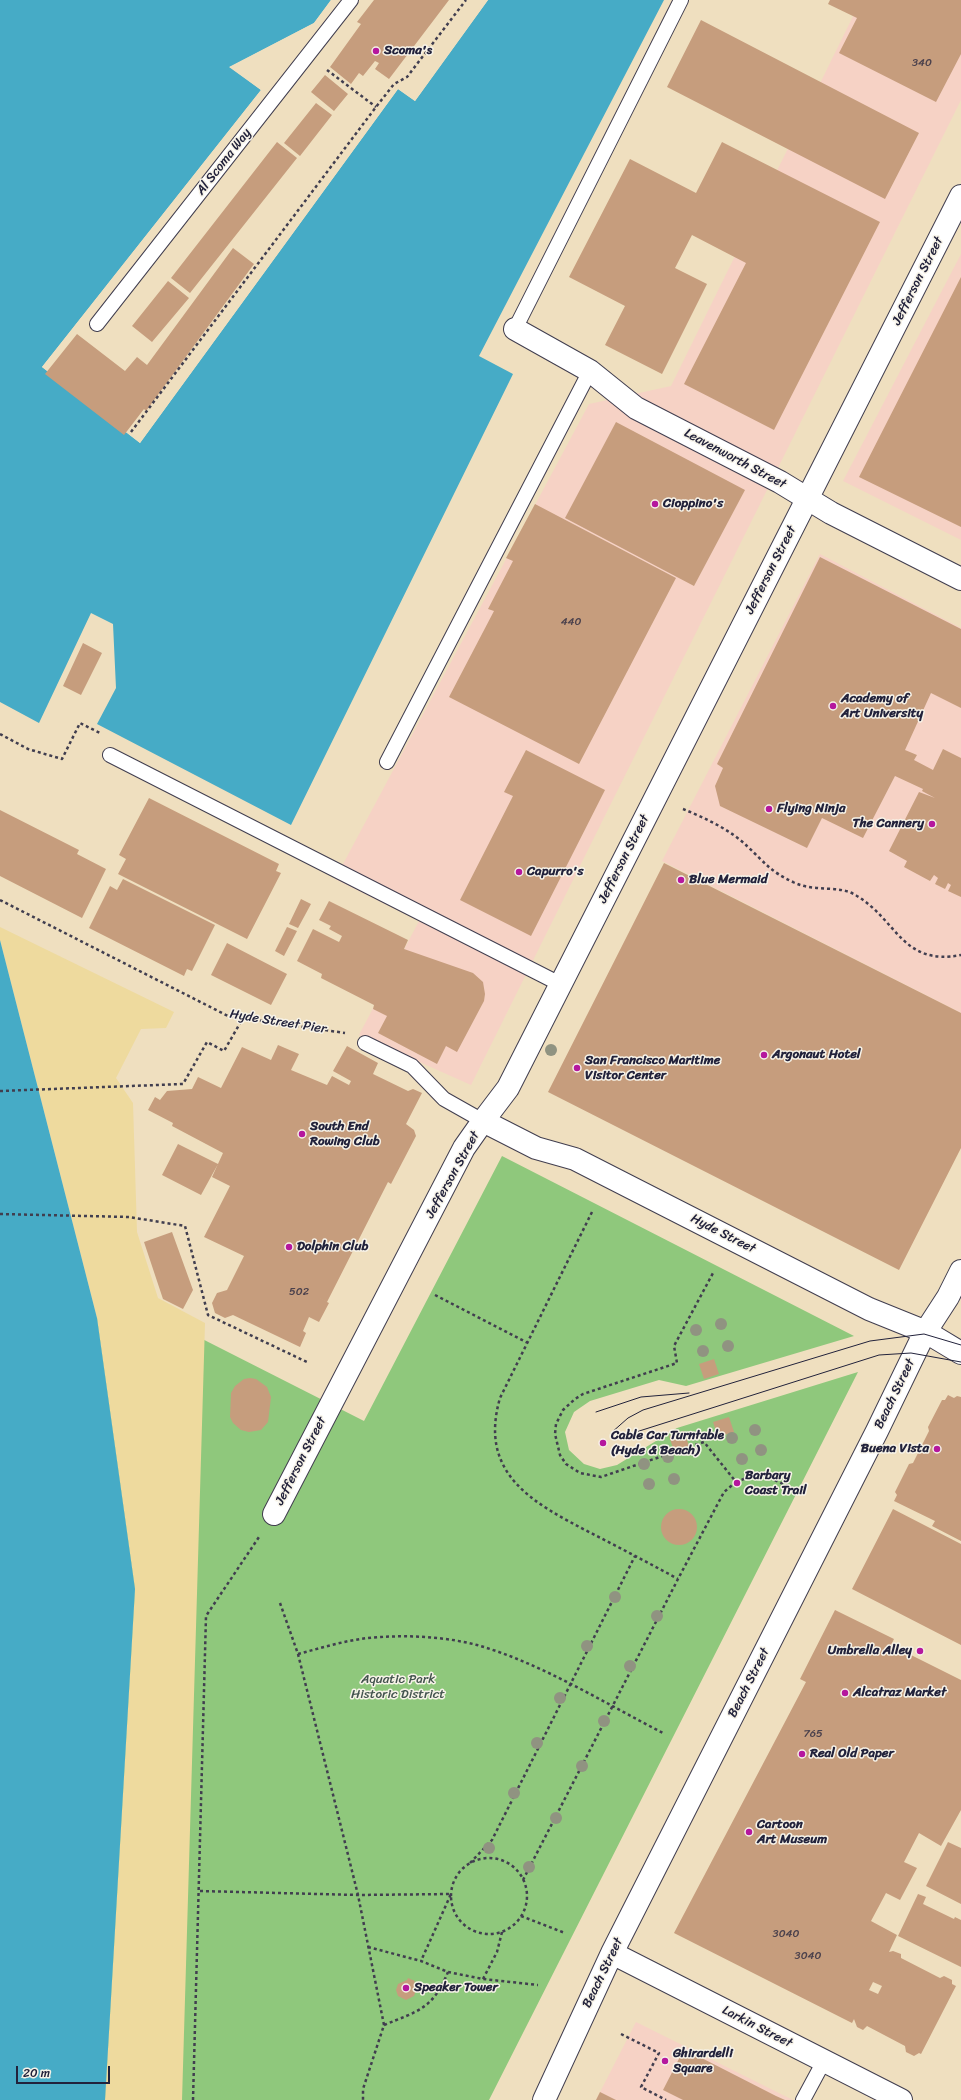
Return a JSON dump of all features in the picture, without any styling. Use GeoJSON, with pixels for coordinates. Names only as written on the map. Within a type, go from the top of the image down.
{"type":"FeatureCollection","features":[{"type":"Feature","properties":{"kind":"street","name":"Jefferson Street"},"geometry":{"type":"LineString","coordinates":[[274,1514],[464,1148],[508,1088],[961,196]]}},
{"type":"Feature","properties":{"kind":"street","name":"Leavenworth Street"},"geometry":{"type":"LineString","coordinates":[[515,329],[590,371],[636,408],[780,482],[831,513],[961,579]]}},
{"type":"Feature","properties":{"kind":"street","name":"Hyde Street"},"geometry":{"type":"LineString","coordinates":[[483,1121],[536,1148],[575,1158],[868,1310],[926,1332],[961,1353]]}},
{"type":"Feature","properties":{"kind":"street","name":"Beach Street"},"geometry":{"type":"LineString","coordinates":[[544,2100],[612,1953],[926,1332],[948,1297],[961,1271]]}},
{"type":"Feature","properties":{"kind":"street","name":"Larkin Street"},"geometry":{"type":"LineString","coordinates":[[612,1953],[901,2100]]}},
{"type":"Feature","properties":{"kind":"lane","name":"Al Scoma Way"},"geometry":{"type":"LineString","coordinates":[[97,324],[350,0]]}},
{"type":"Feature","properties":{"kind":"lane"},"geometry":{"type":"LineString","coordinates":[[515,329],[681,0]]}},
{"type":"Feature","properties":{"kind":"lane"},"geometry":{"type":"LineString","coordinates":[[387,762],[590,371]]}},
{"type":"Feature","properties":{"kind":"lane"},"geometry":{"type":"LineString","coordinates":[[110,754],[560,984]]}},
{"type":"Feature","properties":{"kind":"lane"},"geometry":{"type":"LineString","coordinates":[[365,1043],[412,1066],[444,1099],[483,1121]]}},
{"type":"Feature","properties":{"kind":"lane"},"geometry":{"type":"LineString","coordinates":[[803,2100],[824,2061]]}},
{"type":"Feature","properties":{"kind":"path"},"geometry":{"type":"LineString","coordinates":[[131,432],[376,107],[394,84],[407,77],[466,0]]}},
{"type":"Feature","properties":{"kind":"path"},"geometry":{"type":"LineString","coordinates":[[307,55],[376,107]]}},
{"type":"Feature","properties":{"kind":"path"},"geometry":{"type":"LineString","coordinates":[[0,734],[28,749]]}},
{"type":"Feature","properties":{"kind":"path"},"geometry":{"type":"LineString","coordinates":[[683,809],[700,816],[729,833],[748,846],[763,864],[795,883],[815,890],[837,889],[856,894],[875,909],[908,946],[932,957],[961,955]]}},
{"type":"Feature","properties":{"kind":"path","name":"Hyde Street Pier"},"geometry":{"type":"LineString","coordinates":[[0,900],[228,1016],[243,1017],[347,1034],[365,1043]]}},
{"type":"Feature","properties":{"kind":"path"},"geometry":{"type":"LineString","coordinates":[[0,1091],[183,1084],[207,1042],[224,1051],[243,1017]]}},
{"type":"Feature","properties":{"kind":"path"},"geometry":{"type":"LineString","coordinates":[[592,1212],[500,1398],[495,1416],[494,1432],[498,1453],[505,1471],[517,1487],[547,1510],[678,1578]]}},
{"type":"Feature","properties":{"kind":"path"},"geometry":{"type":"LineString","coordinates":[[0,1214],[129,1218],[185,1226],[208,1315],[309,1363]]}},
{"type":"Feature","properties":{"kind":"path"},"geometry":{"type":"LineString","coordinates":[[713,1273],[674,1346],[677,1363],[583,1394],[563,1410],[556,1424],[555,1434],[560,1455],[566,1464],[586,1476],[609,1476],[704,1442],[736,1482]]}},
{"type":"Feature","properties":{"kind":"path"},"geometry":{"type":"LineString","coordinates":[[436,1295],[528,1343]]}},
{"type":"Feature","properties":{"kind":"path"},"geometry":{"type":"LineString","coordinates":[[524,1880],[678,1578],[724,1492],[736,1482],[759,1473],[790,1487]]}},
{"type":"Feature","properties":{"kind":"path"},"geometry":{"type":"LineString","coordinates":[[193,2100],[200,1891],[201,1749],[206,1616],[274,1514]]}},
{"type":"Feature","properties":{"kind":"path"},"geometry":{"type":"LineString","coordinates":[[421,1961],[451,1894],[454,1882],[460,1871],[470,1863],[492,1840],[635,1556]]}},
{"type":"Feature","properties":{"kind":"path"},"geometry":{"type":"LineString","coordinates":[[280,1603],[298,1654],[358,1895],[384,2026],[363,2090],[363,2100]]}},
{"type":"Feature","properties":{"kind":"path"},"geometry":{"type":"LineString","coordinates":[[298,1654],[351,1640],[380,1637],[407,1636],[442,1639],[476,1645],[511,1657],[570,1685],[665,1734]]}},
{"type":"Feature","properties":{"kind":"path"},"geometry":{"type":"LineString","coordinates":[[451,1894],[452,1907],[458,1918],[466,1927],[478,1933],[490,1934],[502,1932],[513,1926],[522,1916],[526,1904],[527,1892],[524,1880],[517,1870],[500,1860],[482,1859],[470,1863]]}},
{"type":"Feature","properties":{"kind":"path"},"geometry":{"type":"LineString","coordinates":[[200,1891],[358,1895],[451,1894]]}},
{"type":"Feature","properties":{"kind":"path"},"geometry":{"type":"LineString","coordinates":[[522,1916],[565,1932]]}},
{"type":"Feature","properties":{"kind":"path"},"geometry":{"type":"LineString","coordinates":[[483,1979],[497,1952],[502,1932]]}},
{"type":"Feature","properties":{"kind":"path"},"geometry":{"type":"LineString","coordinates":[[368,1947],[421,1961],[448,1972],[483,1979],[538,1985]]}},
{"type":"Feature","properties":{"kind":"path"},"geometry":{"type":"LineString","coordinates":[[384,2026],[421,2010],[440,1992],[448,1972]]}},
{"type":"Feature","properties":{"kind":"path"},"geometry":{"type":"LineString","coordinates":[[621,2034],[659,2054],[642,2087],[666,2100]]}},
{"type":"Feature","properties":{"kind":"shaded area"},"geometry":{"type":"Polygon","coordinates":[[[861,0],[961,0],[961,100],[471,1085],[359,1035],[419,921],[335,879],[589,404],[671,386],[861,0]]]}},
{"type":"Feature","properties":{"kind":"shaded area"},"geometry":{"type":"Polygon","coordinates":[[[961,254],[961,540],[843,481],[961,254]]]}},
{"type":"Feature","properties":{"kind":"shaded area","name":"The Cannery"},"geometry":{"type":"Polygon","coordinates":[[[820,554],[961,628],[961,1013],[662,861],[820,554]]]}},
{"type":"Feature","properties":{"kind":"shaded area","name":"Ghirardelli Square"},"geometry":{"type":"Polygon","coordinates":[[[636,2022],[793,2100],[596,2100],[636,2022]]]}},
{"type":"Feature","properties":{"kind":"green space","name":"Aquatic Park Historic District"},"geometry":{"type":"Polygon","coordinates":[[[502,1156],[854,1336],[686,1386],[659,1380],[590,1401],[574,1412],[565,1432],[569,1450],[584,1464],[600,1469],[617,1465],[677,1428],[858,1372],[489,2100],[105,2100],[135,1589],[97,1318],[155,1315],[364,1421],[502,1156]]]}},
{"type":"Feature","properties":{"kind":"sand"},"geometry":{"type":"Polygon","coordinates":[[[0,927],[174,1012],[166,1028],[141,1029],[116,1078],[133,1103],[137,1232],[158,1298],[205,1323],[182,2100],[105,2100],[135,1589],[97,1318],[0,940],[0,927]]]}},
{"type":"Feature","properties":{"kind":"water"},"geometry":{"type":"Polygon","coordinates":[[[0,0],[331,0],[314,23],[230,67],[261,90],[42,367],[140,443],[398,89],[415,101],[488,0],[664,0],[479,356],[513,374],[291,825],[97,724],[116,688],[113,624],[91,613],[39,723],[0,702],[0,0]]]}},
{"type":"Feature","properties":{"kind":"water"},"geometry":{"type":"Polygon","coordinates":[[[0,940],[97,1318],[135,1589],[105,2100],[0,2100],[0,940]]]}},
{"type":"Feature","properties":{"kind":"pier"},"geometry":{"type":"Polygon","coordinates":[[[331,0],[333,0],[315,25],[233,68],[262,89],[262,91],[45,367],[140,441],[396,88],[399,87],[415,98],[486,0],[488,0],[415,101],[398,89],[140,443],[42,367],[261,90],[229,67],[314,23],[331,0]]]}},
{"type":"Feature","properties":{"kind":"building","name":"Scoma's"},"geometry":{"type":"Polygon","coordinates":[[[374,0],[449,0],[389,79],[375,69],[379,63],[375,61],[363,76],[359,73],[351,84],[330,67],[361,24],[357,22],[374,0]]]}},
{"type":"Feature","properties":{"kind":"building"},"geometry":{"type":"Polygon","coordinates":[[[830,0],[961,0],[961,54],[936,102],[839,53],[857,18],[828,4],[830,0]]]}},
{"type":"Feature","properties":{"kind":"building"},"geometry":{"type":"Polygon","coordinates":[[[701,20],[919,133],[885,199],[667,87],[701,20]]]}},
{"type":"Feature","properties":{"kind":"building"},"geometry":{"type":"Polygon","coordinates":[[[325,75],[348,94],[334,111],[311,92],[325,75]]]}},
{"type":"Feature","properties":{"kind":"building"},"geometry":{"type":"Polygon","coordinates":[[[316,103],[332,115],[300,156],[284,143],[316,103]]]}},
{"type":"Feature","properties":{"kind":"building"},"geometry":{"type":"Polygon","coordinates":[[[277,142],[297,158],[190,293],[171,278],[277,142]]]}},
{"type":"Feature","properties":{"kind":"building"},"geometry":{"type":"Polygon","coordinates":[[[722,142],[880,222],[774,430],[684,384],[746,263],[692,235],[675,268],[707,284],[662,374],[605,345],[625,306],[569,277],[630,159],[696,193],[722,142]]]}},
{"type":"Feature","properties":{"kind":"building"},"geometry":{"type":"Polygon","coordinates":[[[233,248],[254,264],[146,411],[144,409],[124,435],[45,374],[77,334],[125,371],[137,357],[147,365],[233,248]]]}},
{"type":"Feature","properties":{"kind":"building"},"geometry":{"type":"Polygon","coordinates":[[[961,277],[961,527],[859,477],[961,277]]]}},
{"type":"Feature","properties":{"kind":"building"},"geometry":{"type":"Polygon","coordinates":[[[168,281],[189,298],[152,342],[132,326],[168,281]]]}},
{"type":"Feature","properties":{"kind":"building","name":"Cioppino's"},"geometry":{"type":"Polygon","coordinates":[[[616,422],[745,490],[694,586],[565,518],[616,422]]]}},
{"type":"Feature","properties":{"kind":"building"},"geometry":{"type":"Polygon","coordinates":[[[535,504],[676,578],[579,764],[449,697],[494,611],[488,609],[513,561],[506,558],[535,504]]]}},
{"type":"Feature","properties":{"kind":"building","name":"Academy of Art University"},"geometry":{"type":"Polygon","coordinates":[[[820,557],[961,629],[961,708],[931,693],[905,750],[917,755],[914,760],[933,770],[943,749],[961,758],[961,897],[948,891],[951,885],[948,883],[945,889],[935,884],[938,878],[934,875],[930,881],[904,867],[907,861],[889,851],[919,792],[935,798],[922,791],[923,789],[895,776],[863,838],[822,818],[807,848],[720,806],[715,786],[723,768],[717,764],[820,557]]]}},
{"type":"Feature","properties":{"kind":"building"},"geometry":{"type":"Polygon","coordinates":[[[83,643],[102,653],[81,695],[63,686],[83,643]]]}},
{"type":"Feature","properties":{"kind":"building","name":"Capurro's"},"geometry":{"type":"Polygon","coordinates":[[[526,750],[605,790],[531,936],[460,900],[513,796],[504,792],[526,750]]]}},
{"type":"Feature","properties":{"kind":"building"},"geometry":{"type":"Polygon","coordinates":[[[149,798],[279,864],[276,871],[281,873],[247,939],[118,874],[126,859],[119,855],[149,798]]]}},
{"type":"Feature","properties":{"kind":"building"},"geometry":{"type":"Polygon","coordinates":[[[0,810],[79,850],[77,854],[106,869],[82,918],[0,876],[0,810]]]}},
{"type":"Feature","properties":{"kind":"building","name":"Argonaut Hotel"},"geometry":{"type":"Polygon","coordinates":[[[664,863],[961,1013],[961,1148],[899,1270],[548,1092],[664,863]]]}},
{"type":"Feature","properties":{"kind":"building"},"geometry":{"type":"Polygon","coordinates":[[[123,879],[215,925],[192,971],[187,969],[184,976],[89,928],[110,886],[117,890],[123,879]]]}},
{"type":"Feature","properties":{"kind":"building"},"geometry":{"type":"Polygon","coordinates":[[[301,899],[311,904],[298,928],[289,924],[301,899]]]}},
{"type":"Feature","properties":{"kind":"building"},"geometry":{"type":"Polygon","coordinates":[[[329,901],[408,940],[404,949],[473,973],[483,982],[485,994],[484,1001],[457,1052],[446,1046],[437,1064],[378,1033],[387,1016],[373,1009],[374,1005],[321,978],[322,974],[297,961],[313,929],[339,942],[342,936],[329,929],[331,926],[319,920],[329,901]]]}},
{"type":"Feature","properties":{"kind":"building"},"geometry":{"type":"Polygon","coordinates":[[[287,927],[297,931],[284,956],[275,951],[287,927]]]}},
{"type":"Feature","properties":{"kind":"building"},"geometry":{"type":"Polygon","coordinates":[[[227,943],[287,974],[271,1005],[211,975],[227,943]]]}},
{"type":"Feature","properties":{"kind":"building"},"geometry":{"type":"Polygon","coordinates":[[[278,1045],[299,1054],[291,1070],[327,1085],[332,1076],[349,1085],[351,1081],[333,1071],[347,1046],[378,1063],[373,1074],[408,1091],[413,1089],[422,1093],[406,1124],[414,1130],[416,1136],[391,1184],[388,1182],[327,1302],[329,1303],[319,1322],[309,1317],[303,1331],[306,1333],[300,1347],[233,1315],[225,1318],[215,1313],[212,1303],[217,1293],[227,1290],[244,1256],[204,1237],[230,1186],[212,1177],[223,1153],[172,1126],[173,1123],[148,1110],[155,1097],[160,1100],[167,1091],[192,1089],[198,1077],[221,1088],[242,1047],[271,1060],[278,1045]]]}},
{"type":"Feature","properties":{"kind":"building"},"geometry":{"type":"Polygon","coordinates":[[[178,1144],[218,1164],[201,1195],[162,1175],[178,1144]]]}},
{"type":"Feature","properties":{"kind":"building"},"geometry":{"type":"Polygon","coordinates":[[[172,1232],[193,1290],[183,1309],[163,1299],[144,1242],[172,1232]]]}},
{"type":"Feature","properties":{"kind":"building"},"geometry":{"type":"Polygon","coordinates":[[[714,1359],[719,1374],[704,1379],[699,1364],[714,1359]]]}},
{"type":"Feature","properties":{"kind":"building"},"geometry":{"type":"Polygon","coordinates":[[[244,1379],[256,1379],[267,1387],[271,1397],[268,1422],[261,1430],[249,1432],[241,1430],[233,1423],[230,1417],[231,1393],[235,1386],[244,1379]]]}},
{"type":"Feature","properties":{"kind":"building"},"geometry":{"type":"Polygon","coordinates":[[[948,1395],[954,1398],[957,1396],[961,1397],[961,1541],[932,1526],[935,1521],[894,1501],[897,1495],[895,1492],[909,1464],[913,1463],[929,1431],[928,1427],[942,1400],[945,1400],[948,1395]]]}},
{"type":"Feature","properties":{"kind":"building"},"geometry":{"type":"Polygon","coordinates":[[[729,1417],[734,1432],[718,1437],[713,1422],[729,1417]]]}},
{"type":"Feature","properties":{"kind":"building"},"geometry":{"type":"Polygon","coordinates":[[[684,1431],[689,1446],[674,1451],[669,1436],[684,1431]]]}},
{"type":"Feature","properties":{"kind":"building"},"geometry":{"type":"Polygon","coordinates":[[[682,1509],[692,1514],[696,1520],[696,1534],[692,1540],[686,1544],[676,1545],[666,1540],[662,1534],[661,1524],[666,1514],[672,1510],[682,1509]]]}},
{"type":"Feature","properties":{"kind":"building"},"geometry":{"type":"Polygon","coordinates":[[[893,1509],[961,1544],[961,1645],[852,1589],[893,1509]]]}},
{"type":"Feature","properties":{"kind":"building"},"geometry":{"type":"Polygon","coordinates":[[[835,1610],[894,1639],[891,1645],[961,1680],[961,1810],[941,1846],[919,1833],[904,1862],[917,1868],[900,1900],[886,1893],[871,1921],[897,1935],[889,1952],[893,1951],[901,1954],[901,1958],[940,1978],[944,1976],[952,1980],[952,1984],[956,1986],[921,2054],[919,2053],[914,2056],[906,2052],[905,2046],[867,2026],[863,2030],[857,2027],[854,2019],[852,2023],[674,1933],[806,1682],[800,1679],[835,1610]],[[873,1982],[869,1990],[878,1994],[882,1986],[873,1982]]]}},
{"type":"Feature","properties":{"kind":"building"},"geometry":{"type":"Polygon","coordinates":[[[948,1842],[961,1848],[961,1904],[926,1886],[948,1842]]]}},
{"type":"Feature","properties":{"kind":"building"},"geometry":{"type":"Polygon","coordinates":[[[918,1894],[926,1897],[923,1904],[954,1919],[955,1917],[961,1920],[961,1967],[898,1936],[918,1894]]]}},
{"type":"Feature","properties":{"kind":"building","name":"Speaker Tower"},"geometry":{"type":"Polygon","coordinates":[[[408,1978],[415,1981],[414,1983],[416,1990],[414,1996],[406,2000],[398,1996],[396,1990],[398,1984],[407,1980],[408,1978]]]}},
{"type":"Feature","properties":{"kind":"building"},"geometry":{"type":"Polygon","coordinates":[[[684,2049],[785,2100],[683,2100],[663,2090],[684,2049]]]}},
{"type":"Feature","properties":{"kind":"building"},"geometry":{"type":"Polygon","coordinates":[[[600,2092],[616,2100],[596,2100],[600,2092]]]}},
{"type":"Feature","properties":{"kind":"tram line"},"geometry":{"type":"LineString","coordinates":[[611,1433],[628,1418],[643,1410],[870,1341],[924,1334],[961,1345]]}},
{"type":"Feature","properties":{"kind":"tram line"},"geometry":{"type":"LineString","coordinates":[[614,1439],[879,1355],[911,1353],[961,1362]]}},
{"type":"Feature","properties":{"kind":"tram line"},"geometry":{"type":"LineString","coordinates":[[596,1412],[641,1397],[689,1393]]}},
{"type":"Feature","properties":{"kind":"place","name":"Scoma's"},"geometry":{"type":"Point","coordinates":[376,51]}},
{"type":"Feature","properties":{"kind":"place","name":"Cioppino's"},"geometry":{"type":"Point","coordinates":[655,504]}},
{"type":"Feature","properties":{"kind":"place","name":"Academy of Art University"},"geometry":{"type":"Point","coordinates":[833,706]}},
{"type":"Feature","properties":{"kind":"place","name":"Flying Ninja"},"geometry":{"type":"Point","coordinates":[769,809]}},
{"type":"Feature","properties":{"kind":"place","name":"The Cannery"},"geometry":{"type":"Point","coordinates":[932,824]}},
{"type":"Feature","properties":{"kind":"place","name":"Capurro's"},"geometry":{"type":"Point","coordinates":[519,872]}},
{"type":"Feature","properties":{"kind":"place","name":"Blue Mermaid"},"geometry":{"type":"Point","coordinates":[681,880]}},
{"type":"Feature","properties":{"kind":"place","name":"Argonaut Hotel"},"geometry":{"type":"Point","coordinates":[764,1055]}},
{"type":"Feature","properties":{"kind":"place","name":"San Francisco Maritime Visitor Center"},"geometry":{"type":"Point","coordinates":[577,1068]}},
{"type":"Feature","properties":{"kind":"place","name":"South End Rowing Club"},"geometry":{"type":"Point","coordinates":[302,1134]}},
{"type":"Feature","properties":{"kind":"place","name":"Dolphin Club"},"geometry":{"type":"Point","coordinates":[289,1247]}},
{"type":"Feature","properties":{"kind":"place","name":"Cable Car Turntable (Hyde & Beach)"},"geometry":{"type":"Point","coordinates":[603,1443]}},
{"type":"Feature","properties":{"kind":"place","name":"Buena Vista"},"geometry":{"type":"Point","coordinates":[937,1449]}},
{"type":"Feature","properties":{"kind":"place","name":"Barbary Coast Trail"},"geometry":{"type":"Point","coordinates":[737,1483]}},
{"type":"Feature","properties":{"kind":"place","name":"Umbrella Alley"},"geometry":{"type":"Point","coordinates":[920,1651]}},
{"type":"Feature","properties":{"kind":"place","name":"Alcatraz Market"},"geometry":{"type":"Point","coordinates":[845,1693]}},
{"type":"Feature","properties":{"kind":"place","name":"Real Old Paper"},"geometry":{"type":"Point","coordinates":[802,1754]}},
{"type":"Feature","properties":{"kind":"place","name":"Cartoon Art Museum"},"geometry":{"type":"Point","coordinates":[749,1832]}},
{"type":"Feature","properties":{"kind":"place","name":"Speaker Tower"},"geometry":{"type":"Point","coordinates":[406,1988]}},
{"type":"Feature","properties":{"kind":"place","name":"Ghirardelli Square"},"geometry":{"type":"Point","coordinates":[665,2061]}}]}
